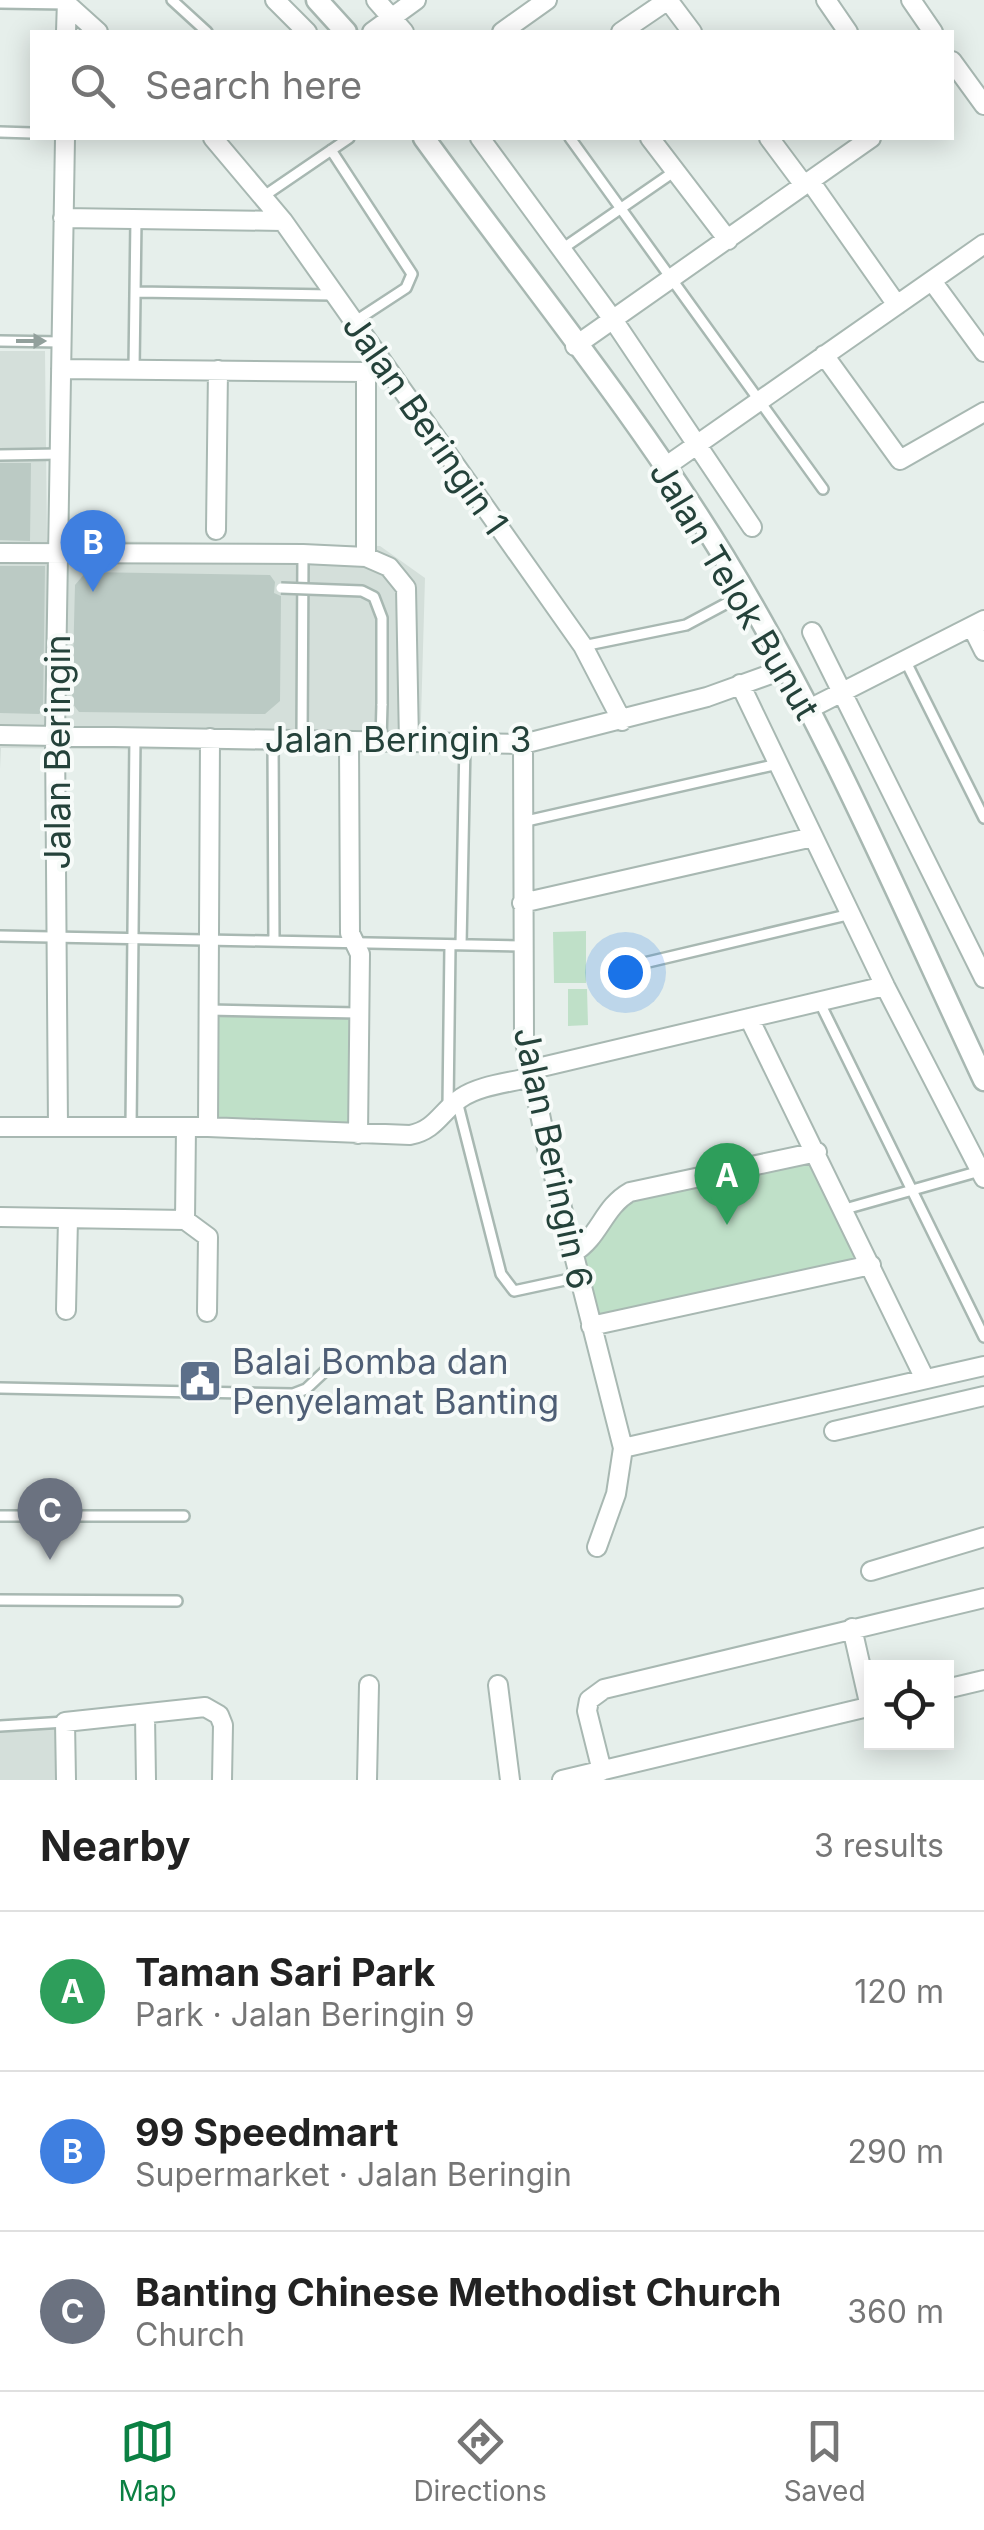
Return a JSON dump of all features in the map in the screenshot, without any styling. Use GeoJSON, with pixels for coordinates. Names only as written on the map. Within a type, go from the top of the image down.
{"type":"FeatureCollection","features":[{"type":"Feature","properties":{"kind":"street"},"geometry":{"type":"LineString","coordinates":[[275,0],[304,30]]}},
{"type":"Feature","properties":{"kind":"street"},"geometry":{"type":"LineString","coordinates":[[317,0],[344,30]]}},
{"type":"Feature","properties":{"kind":"street"},"geometry":{"type":"LineString","coordinates":[[376,0],[398,25],[416,0]]}},
{"type":"Feature","properties":{"kind":"street"},"geometry":{"type":"LineString","coordinates":[[505,30],[546,0]]}},
{"type":"Feature","properties":{"kind":"street"},"geometry":{"type":"LineString","coordinates":[[624,30],[668,0],[690,30]]}},
{"type":"Feature","properties":{"kind":"street"},"geometry":{"type":"LineString","coordinates":[[826,0],[847,30]]}},
{"type":"Feature","properties":{"kind":"street"},"geometry":{"type":"LineString","coordinates":[[910,0],[931,30]]}},
{"type":"Feature","properties":{"kind":"street"},"geometry":{"type":"LineString","coordinates":[[66,30],[67,2]]}},
{"type":"Feature","properties":{"kind":"street"},"geometry":{"type":"LineString","coordinates":[[67,2],[96,30]]}},
{"type":"Feature","properties":{"kind":"street"},"geometry":{"type":"LineString","coordinates":[[954,72],[984,104]]}},
{"type":"Feature","properties":{"kind":"street","name":"Jalan Beringin"},"geometry":{"type":"LineString","coordinates":[[58,1127],[55,736],[65,140]]}},
{"type":"Feature","properties":{"kind":"street","name":"Jalan Beringin 1"},"geometry":{"type":"LineString","coordinates":[[216,140],[284,221],[583,646],[622,721]]}},
{"type":"Feature","properties":{"kind":"street","name":"Jalan Telok Bunut"},"geometry":{"type":"LineString","coordinates":[[425,140],[665,467],[744,594],[808,710],[984,1080]]}},
{"type":"Feature","properties":{"kind":"street"},"geometry":{"type":"LineString","coordinates":[[481,140],[614,320],[752,527]]}},
{"type":"Feature","properties":{"kind":"street"},"geometry":{"type":"LineString","coordinates":[[652,140],[728,240]]}},
{"type":"Feature","properties":{"kind":"street"},"geometry":{"type":"LineString","coordinates":[[771,140],[897,305]]}},
{"type":"Feature","properties":{"kind":"street"},"geometry":{"type":"LineString","coordinates":[[575,346],[868,140]]}},
{"type":"Feature","properties":{"kind":"street"},"geometry":{"type":"LineString","coordinates":[[63,218],[284,221]]}},
{"type":"Feature","properties":{"kind":"street"},"geometry":{"type":"LineString","coordinates":[[665,467],[984,244]]}},
{"type":"Feature","properties":{"kind":"street"},"geometry":{"type":"LineString","coordinates":[[932,280],[984,352]]}},
{"type":"Feature","properties":{"kind":"street"},"geometry":{"type":"LineString","coordinates":[[824,355],[900,460],[984,412]]}},
{"type":"Feature","properties":{"kind":"street"},"geometry":{"type":"LineString","coordinates":[[366,557],[366,372],[380,358]]}},
{"type":"Feature","properties":{"kind":"street"},"geometry":{"type":"LineString","coordinates":[[61,369],[366,372]]}},
{"type":"Feature","properties":{"kind":"street"},"geometry":{"type":"LineString","coordinates":[[216,530],[218,370]]}},
{"type":"Feature","properties":{"kind":"street"},"geometry":{"type":"LineString","coordinates":[[0,553],[303,554],[366,557],[389,567],[406,588],[409,742]]}},
{"type":"Feature","properties":{"kind":"street"},"geometry":{"type":"LineString","coordinates":[[808,710],[978,624],[984,650]]}},
{"type":"Feature","properties":{"kind":"street"},"geometry":{"type":"LineString","coordinates":[[812,632],[984,978]]}},
{"type":"Feature","properties":{"kind":"street","name":"Jalan Beringin 3"},"geometry":{"type":"LineString","coordinates":[[0,734],[523,744],[622,721],[786,669]]}},
{"type":"Feature","properties":{"kind":"street"},"geometry":{"type":"LineString","coordinates":[[740,684],[885,986],[982,1174]]}},
{"type":"Feature","properties":{"kind":"street"},"geometry":{"type":"LineString","coordinates":[[208,1127],[210,738]]}},
{"type":"Feature","properties":{"kind":"street"},"geometry":{"type":"LineString","coordinates":[[350,741],[350,933],[356,944],[361,1012],[358,1134]]}},
{"type":"Feature","properties":{"kind":"street","name":"Jalan Beringin 6"},"geometry":{"type":"LineString","coordinates":[[523,744],[521,1014],[530,1073],[623,1448]]}},
{"type":"Feature","properties":{"kind":"street"},"geometry":{"type":"LineString","coordinates":[[522,903],[813,837]]}},
{"type":"Feature","properties":{"kind":"street"},"geometry":{"type":"LineString","coordinates":[[0,1128],[425,1132],[452,1104],[530,1073],[885,986]]}},
{"type":"Feature","properties":{"kind":"street"},"geometry":{"type":"LineString","coordinates":[[749,1018],[924,1377]]}},
{"type":"Feature","properties":{"kind":"street"},"geometry":{"type":"LineString","coordinates":[[186,1127],[190,1222]]}},
{"type":"Feature","properties":{"kind":"street"},"geometry":{"type":"LineString","coordinates":[[573,1254],[595,1238],[614,1202],[630,1192],[817,1152]]}},
{"type":"Feature","properties":{"kind":"street"},"geometry":{"type":"LineString","coordinates":[[0,1218],[190,1222],[208,1237],[207,1312]]}},
{"type":"Feature","properties":{"kind":"street"},"geometry":{"type":"LineString","coordinates":[[66,1310],[68,1219]]}},
{"type":"Feature","properties":{"kind":"street"},"geometry":{"type":"LineString","coordinates":[[592,1326],[870,1264]]}},
{"type":"Feature","properties":{"kind":"street"},"geometry":{"type":"LineString","coordinates":[[597,1547],[616,1494],[623,1448],[984,1366]]}},
{"type":"Feature","properties":{"kind":"street"},"geometry":{"type":"LineString","coordinates":[[834,1430],[984,1396]]}},
{"type":"Feature","properties":{"kind":"street"},"geometry":{"type":"LineString","coordinates":[[871,1571],[984,1537]]}},
{"type":"Feature","properties":{"kind":"street"},"geometry":{"type":"LineString","coordinates":[[602,1770],[587,1710],[596,1693],[614,1684],[984,1598]]}},
{"type":"Feature","properties":{"kind":"street"},"geometry":{"type":"LineString","coordinates":[[852,1628],[864,1677]]}},
{"type":"Feature","properties":{"kind":"street"},"geometry":{"type":"LineString","coordinates":[[954,1686],[984,1680]]}},
{"type":"Feature","properties":{"kind":"street"},"geometry":{"type":"LineString","coordinates":[[498,1685],[510,1780]]}},
{"type":"Feature","properties":{"kind":"street"},"geometry":{"type":"LineString","coordinates":[[366,1780],[370,1686]]}},
{"type":"Feature","properties":{"kind":"street"},"geometry":{"type":"LineString","coordinates":[[66,1780],[65,1722],[205,1707],[220,1715],[224,1725],[222,1780]]}},
{"type":"Feature","properties":{"kind":"street"},"geometry":{"type":"LineString","coordinates":[[562,1780],[864,1708]]}},
{"type":"Feature","properties":{"kind":"street"},"geometry":{"type":"LineString","coordinates":[[145,1716],[146,1780]]}},
{"type":"Feature","properties":{"kind":"lane"},"geometry":{"type":"LineString","coordinates":[[172,0],[205,30]]}},
{"type":"Feature","properties":{"kind":"lane"},"geometry":{"type":"LineString","coordinates":[[0,2],[67,2]]}},
{"type":"Feature","properties":{"kind":"lane"},"geometry":{"type":"LineString","coordinates":[[0,132],[30,134]]}},
{"type":"Feature","properties":{"kind":"lane"},"geometry":{"type":"LineString","coordinates":[[264,196],[346,140]]}},
{"type":"Feature","properties":{"kind":"lane"},"geometry":{"type":"LineString","coordinates":[[571,140],[824,490]]}},
{"type":"Feature","properties":{"kind":"lane"},"geometry":{"type":"LineString","coordinates":[[331,150],[412,274],[406,288],[354,322]]}},
{"type":"Feature","properties":{"kind":"lane"},"geometry":{"type":"LineString","coordinates":[[562,249],[675,171]]}},
{"type":"Feature","properties":{"kind":"lane"},"geometry":{"type":"LineString","coordinates":[[134,370],[136,219]]}},
{"type":"Feature","properties":{"kind":"lane"},"geometry":{"type":"LineString","coordinates":[[135,292],[335,294]]}},
{"type":"Feature","properties":{"kind":"lane"},"geometry":{"type":"LineString","coordinates":[[0,341],[61,342]]}},
{"type":"Feature","properties":{"kind":"lane"},"geometry":{"type":"LineString","coordinates":[[0,454],[60,454]]}},
{"type":"Feature","properties":{"kind":"lane"},"geometry":{"type":"LineString","coordinates":[[302,740],[303,554]]}},
{"type":"Feature","properties":{"kind":"lane"},"geometry":{"type":"LineString","coordinates":[[281,588],[374,596],[382,618],[381,742]]}},
{"type":"Feature","properties":{"kind":"lane"},"geometry":{"type":"LineString","coordinates":[[583,646],[686,625],[744,594]]}},
{"type":"Feature","properties":{"kind":"lane"},"geometry":{"type":"LineString","coordinates":[[905,660],[984,818]]}},
{"type":"Feature","properties":{"kind":"lane"},"geometry":{"type":"LineString","coordinates":[[130,1127],[135,737]]}},
{"type":"Feature","properties":{"kind":"lane"},"geometry":{"type":"LineString","coordinates":[[274,740],[274,941]]}},
{"type":"Feature","properties":{"kind":"lane"},"geometry":{"type":"LineString","coordinates":[[464,743],[452,1104],[508,1287],[514,1291],[579,1277]]}},
{"type":"Feature","properties":{"kind":"lane"},"geometry":{"type":"LineString","coordinates":[[522,822],[778,764]]}},
{"type":"Feature","properties":{"kind":"lane"},"geometry":{"type":"LineString","coordinates":[[627,967],[851,914]]}},
{"type":"Feature","properties":{"kind":"lane"},"geometry":{"type":"LineString","coordinates":[[0,936],[522,946]]}},
{"type":"Feature","properties":{"kind":"lane"},"geometry":{"type":"LineString","coordinates":[[819,1002],[984,1337]]}},
{"type":"Feature","properties":{"kind":"lane"},"geometry":{"type":"LineString","coordinates":[[209,1010],[361,1012]]}},
{"type":"Feature","properties":{"kind":"lane"},"geometry":{"type":"LineString","coordinates":[[844,1209],[982,1174]]}},
{"type":"Feature","properties":{"kind":"lane"},"geometry":{"type":"LineString","coordinates":[[0,1388],[293,1394],[306,1389],[339,1358]]}},
{"type":"Feature","properties":{"kind":"lane"},"geometry":{"type":"LineString","coordinates":[[0,1516],[184,1516]]}},
{"type":"Feature","properties":{"kind":"lane"},"geometry":{"type":"LineString","coordinates":[[0,1600],[176,1601]]}},
{"type":"Feature","properties":{"kind":"lane"},"geometry":{"type":"LineString","coordinates":[[0,1726],[65,1722]]}},
{"type":"Feature","properties":{"kind":"shaded area"},"geometry":{"type":"Polygon","coordinates":[[[0,351],[45,351],[47,540],[380,546],[425,578],[420,753],[1,748],[0,769],[0,351]]]}},
{"type":"Feature","properties":{"kind":"shaded area"},"geometry":{"type":"Polygon","coordinates":[[[59,1727],[59,1780],[0,1780],[0,1731],[59,1727]]]}},
{"type":"Feature","properties":{"kind":"green space"},"geometry":{"type":"Polygon","coordinates":[[[586,931],[586,983],[554,983],[553,932],[586,931]]]}},
{"type":"Feature","properties":{"kind":"green space"},"geometry":{"type":"Polygon","coordinates":[[[568,989],[587,989],[588,1025],[568,1026],[568,989]]]}},
{"type":"Feature","properties":{"kind":"green space"},"geometry":{"type":"Polygon","coordinates":[[[209,1010],[361,1013],[358,1134],[208,1127],[209,1010]]]}},
{"type":"Feature","properties":{"kind":"green space"},"geometry":{"type":"Polygon","coordinates":[[[814,1153],[868,1263],[595,1325],[576,1252],[615,1204],[814,1153]]]}},
{"type":"Feature","properties":{"kind":"building"},"geometry":{"type":"Polygon","coordinates":[[[0,463],[31,463],[30,541],[0,540],[0,463]]]}},
{"type":"Feature","properties":{"kind":"building"},"geometry":{"type":"Polygon","coordinates":[[[0,566],[45,566],[43,711],[39,714],[0,713],[0,566]]]}},
{"type":"Feature","properties":{"kind":"building"},"geometry":{"type":"Polygon","coordinates":[[[86,572],[270,575],[275,582],[274,593],[281,596],[280,701],[265,714],[79,712],[72,703],[75,585],[86,572]]]}},
{"type":"Feature","properties":{"kind":"place","name":"99 Speedmart"},"geometry":{"type":"Point","coordinates":[93,592]}},
{"type":"Feature","properties":{"kind":"place","name":"Taman Sari Park"},"geometry":{"type":"Point","coordinates":[727,1225]}},
{"type":"Feature","properties":{"kind":"place","name":"Balai Bomba dan Penyelamat Banting"},"geometry":{"type":"Point","coordinates":[200,1381]}},
{"type":"Feature","properties":{"kind":"place","name":"Banting Chinese Methodist Church"},"geometry":{"type":"Point","coordinates":[50,1560]}}]}
